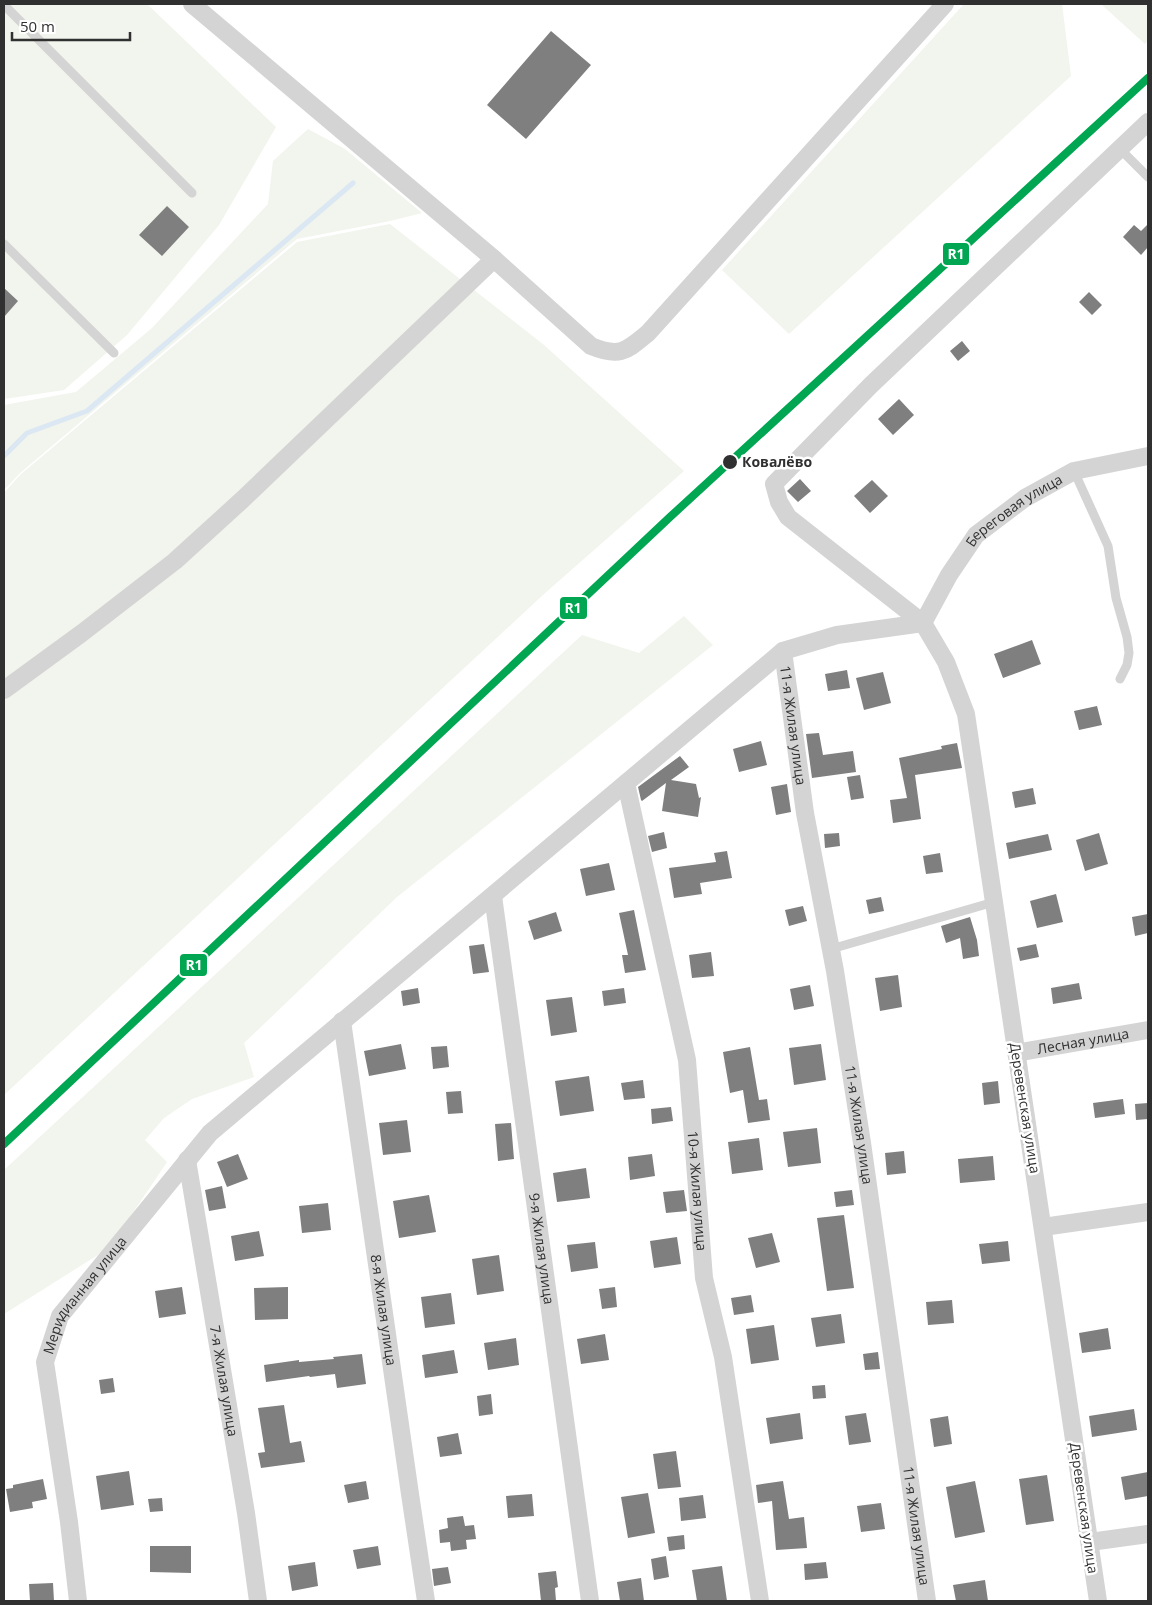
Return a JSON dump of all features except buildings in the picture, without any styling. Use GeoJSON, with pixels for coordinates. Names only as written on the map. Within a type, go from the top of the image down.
{"type":"FeatureCollection","features":[{"type":"Feature","properties":{"kind":"street"},"geometry":{"type":"LineString","coordinates":[[192,4],[494,259],[591,346],[605,352],[620,352],[648,333],[945,4]]}},
{"type":"Feature","properties":{"kind":"street"},"geometry":{"type":"LineString","coordinates":[[923,623],[788,517],[779,502],[774,484],[871,385],[1148,122]]}},
{"type":"Feature","properties":{"kind":"street"},"geometry":{"type":"LineString","coordinates":[[4,690],[82,633],[175,560],[242,500],[494,259]]}},
{"type":"Feature","properties":{"kind":"street","name":"Береговая улица"},"geometry":{"type":"LineString","coordinates":[[923,623],[949,575],[976,535],[1025,498],[1074,471],[1148,456]]}},
{"type":"Feature","properties":{"kind":"street"},"geometry":{"type":"LineString","coordinates":[[783,651],[837,635],[923,623]]}},
{"type":"Feature","properties":{"kind":"street","name":"Деревенская улица"},"geometry":{"type":"LineString","coordinates":[[923,623],[946,662],[966,714],[1098,1601]]}},
{"type":"Feature","properties":{"kind":"street","name":"Меридианная улица"},"geometry":{"type":"LineString","coordinates":[[78,1601],[69,1522],[45,1362],[60,1316],[210,1133],[783,651]]}},
{"type":"Feature","properties":{"kind":"street","name":"11-я Жилая улица"},"geometry":{"type":"LineString","coordinates":[[783,651],[805,813],[831,949],[862,1143],[927,1601]]}},
{"type":"Feature","properties":{"kind":"street","name":"10-я Жилая улица"},"geometry":{"type":"LineString","coordinates":[[626,783],[687,1060],[704,1278],[723,1357],[760,1601]]}},
{"type":"Feature","properties":{"kind":"street","name":"9-я Жилая улица"},"geometry":{"type":"LineString","coordinates":[[493,896],[590,1601]]}},
{"type":"Feature","properties":{"kind":"street","name":"8-я Жилая улица"},"geometry":{"type":"LineString","coordinates":[[342,1021],[426,1601]]}},
{"type":"Feature","properties":{"kind":"street","name":"Лесная улица"},"geometry":{"type":"LineString","coordinates":[[1016,1053],[1148,1030]]}},
{"type":"Feature","properties":{"kind":"street","name":"7-я Жилая улица"},"geometry":{"type":"LineString","coordinates":[[187,1160],[243,1494],[258,1601]]}},
{"type":"Feature","properties":{"kind":"street"},"geometry":{"type":"LineString","coordinates":[[1043,1227],[1148,1212]]}},
{"type":"Feature","properties":{"kind":"street"},"geometry":{"type":"LineString","coordinates":[[1090,1542],[1148,1534]]}},
{"type":"Feature","properties":{"kind":"lane"},"geometry":{"type":"LineString","coordinates":[[4,5],[192,193]]}},
{"type":"Feature","properties":{"kind":"lane"},"geometry":{"type":"LineString","coordinates":[[1120,149],[1148,177]]}},
{"type":"Feature","properties":{"kind":"lane"},"geometry":{"type":"LineString","coordinates":[[4,244],[114,353]]}},
{"type":"Feature","properties":{"kind":"lane"},"geometry":{"type":"LineString","coordinates":[[1074,471],[1108,546],[1116,598],[1127,637],[1129,653],[1127,665],[1120,679]]}},
{"type":"Feature","properties":{"kind":"lane"},"geometry":{"type":"LineString","coordinates":[[831,949],[994,902]]}},
{"type":"Feature","properties":{"kind":"shaded area"},"geometry":{"type":"Polygon","coordinates":[[[4,4],[147,4],[276,127],[219,225],[127,335],[64,390],[4,399],[4,4]]]}},
{"type":"Feature","properties":{"kind":"shaded area"},"geometry":{"type":"Polygon","coordinates":[[[964,4],[1062,4],[1071,76],[789,334],[722,270],[964,4]]]}},
{"type":"Feature","properties":{"kind":"shaded area"},"geometry":{"type":"Polygon","coordinates":[[[1101,4],[1148,4],[1148,40],[1145,44],[1101,4]]]}},
{"type":"Feature","properties":{"kind":"shaded area"},"geometry":{"type":"Polygon","coordinates":[[[308,129],[345,149],[422,213],[297,239],[20,473],[4,490],[4,405],[76,392],[152,328],[268,204],[273,161],[308,129]]]}},
{"type":"Feature","properties":{"kind":"shaded area"},"geometry":{"type":"Polygon","coordinates":[[[390,224],[544,345],[684,471],[544,594],[4,1095],[4,493],[20,475],[297,242],[390,224]]]}},
{"type":"Feature","properties":{"kind":"shaded area"},"geometry":{"type":"Polygon","coordinates":[[[684,616],[713,645],[397,897],[244,1043],[254,1077],[192,1099],[164,1118],[145,1140],[167,1162],[109,1248],[4,1314],[4,1170],[582,635],[639,653],[684,616]]]}},
{"type":"Feature","properties":{"kind":"waterway"},"geometry":{"type":"LineString","coordinates":[[4,456],[27,433],[87,411],[353,183]]}},
{"type":"Feature","properties":{"kind":"transit line","name":"R1"},"geometry":{"type":"LineString","coordinates":[[4,1144],[670,517],[1148,78]]}},
{"type":"Feature","properties":{"kind":"place","name":"Ковалёво"},"geometry":{"type":"Point","coordinates":[730,462]}}]}
